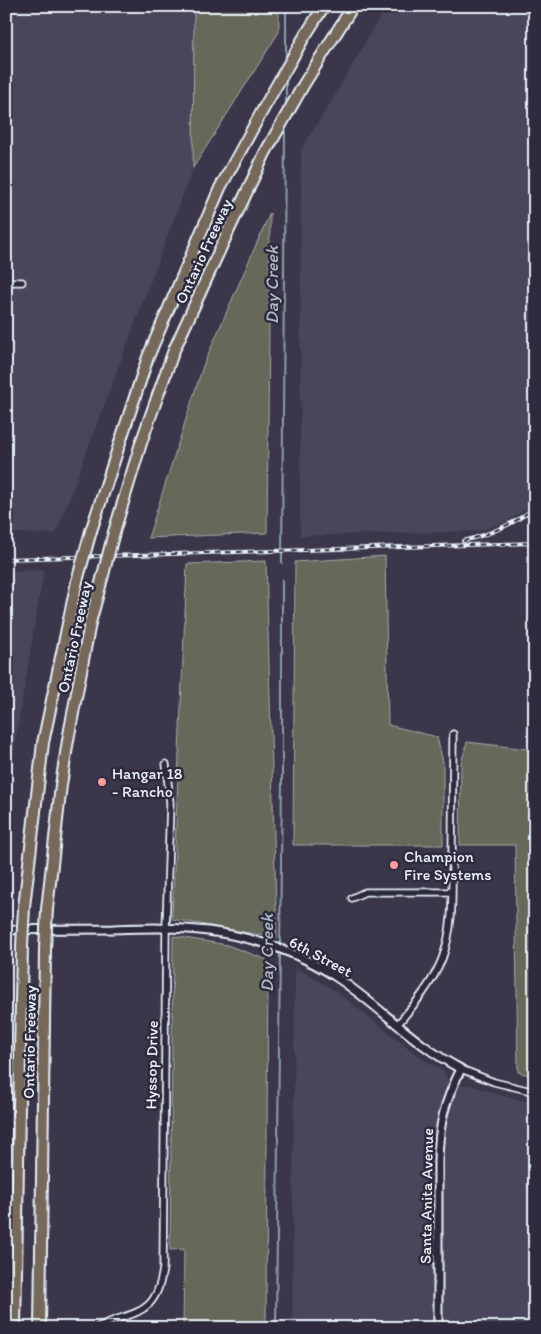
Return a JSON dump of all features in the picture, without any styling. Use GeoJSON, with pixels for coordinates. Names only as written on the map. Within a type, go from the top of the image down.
{"type":"FeatureCollection","features":[{"type":"Feature","properties":{"kind":"highway","name":"Ontario Freeway"},"geometry":{"type":"LineString","coordinates":[[15,1328],[24,907],[43,743],[77,581],[91,531],[148,356],[220,188],[303,39],[324,6]]}},
{"type":"Feature","properties":{"kind":"highway","name":"Ontario Freeway"},"geometry":{"type":"LineString","coordinates":[[40,1328],[47,910],[61,785],[90,623],[114,532],[142,440],[174,350],[265,153],[304,84],[353,6]]}},
{"type":"Feature","properties":{"kind":"street"},"geometry":{"type":"LineString","coordinates":[[6,282],[22,282]]}},
{"type":"Feature","properties":{"kind":"street"},"geometry":{"type":"LineString","coordinates":[[397,1025],[427,988],[442,958],[450,926],[453,734]]}},
{"type":"Feature","properties":{"kind":"street","name":"Hyssop Drive"},"geometry":{"type":"LineString","coordinates":[[96,1328],[136,1313],[147,1306],[157,1294],[161,1281],[163,1260],[166,928],[170,802],[166,764]]}},
{"type":"Feature","properties":{"kind":"street"},"geometry":{"type":"LineString","coordinates":[[352,898],[365,892],[452,892]]}},
{"type":"Feature","properties":{"kind":"street","name":"6th Street"},"geometry":{"type":"LineString","coordinates":[[6,930],[166,928],[208,931],[265,943],[294,954],[336,976],[431,1052],[461,1069],[494,1082],[535,1092]]}},
{"type":"Feature","properties":{"kind":"street","name":"Santa Anita Avenue"},"geometry":{"type":"LineString","coordinates":[[438,1328],[438,1161],[440,1135],[446,1103],[461,1069]]}},
{"type":"Feature","properties":{"kind":"shaded area"},"geometry":{"type":"Polygon","coordinates":[[[6,6],[194,6],[193,168],[56,534],[6,533],[6,6]]]}},
{"type":"Feature","properties":{"kind":"shaded area"},"geometry":{"type":"Polygon","coordinates":[[[386,6],[527,6],[528,136],[535,137],[535,502],[505,523],[478,531],[300,536],[301,149],[330,104],[386,6]]]}},
{"type":"Feature","properties":{"kind":"shaded area"},"geometry":{"type":"Polygon","coordinates":[[[44,570],[6,796],[6,571],[44,570]]]}},
{"type":"Feature","properties":{"kind":"shaded area"},"geometry":{"type":"Polygon","coordinates":[[[295,967],[336,991],[411,1050],[444,1071],[447,1079],[461,1086],[469,1084],[496,1094],[535,1103],[535,1328],[292,1328],[295,967]]]}},
{"type":"Feature","properties":{"kind":"green space"},"geometry":{"type":"Polygon","coordinates":[[[194,6],[279,6],[279,32],[193,168],[194,6]]]}},
{"type":"Feature","properties":{"kind":"green space"},"geometry":{"type":"Polygon","coordinates":[[[270,213],[267,533],[148,538],[203,366],[270,213]]]}},
{"type":"Feature","properties":{"kind":"green space"},"geometry":{"type":"Polygon","coordinates":[[[385,556],[388,725],[437,737],[443,762],[443,845],[293,845],[295,562],[385,556]]]}},
{"type":"Feature","properties":{"kind":"green space"},"geometry":{"type":"Polygon","coordinates":[[[266,561],[277,938],[172,919],[187,564],[266,561]]]}},
{"type":"Feature","properties":{"kind":"green space"},"geometry":{"type":"Polygon","coordinates":[[[467,742],[535,750],[535,1077],[518,1072],[515,845],[460,845],[461,763],[467,742]]]}},
{"type":"Feature","properties":{"kind":"green space"},"geometry":{"type":"Polygon","coordinates":[[[173,936],[227,945],[268,960],[266,1328],[183,1328],[184,1249],[170,1250],[173,936]]]}},
{"type":"Feature","properties":{"kind":"waterway","name":"Day Creek"},"geometry":{"type":"LineString","coordinates":[[286,6],[286,59]]}},
{"type":"Feature","properties":{"kind":"waterway","name":"Day Creek"},"geometry":{"type":"LineString","coordinates":[[286,79],[286,109]]}},
{"type":"Feature","properties":{"kind":"waterway","name":"Day Creek"},"geometry":{"type":"LineString","coordinates":[[282,563],[285,126]]}},
{"type":"Feature","properties":{"kind":"waterway","name":"Day Creek"},"geometry":{"type":"LineString","coordinates":[[280,946],[282,579]]}},
{"type":"Feature","properties":{"kind":"waterway","name":"Day Creek"},"geometry":{"type":"LineString","coordinates":[[276,1328],[280,951]]}},
{"type":"Feature","properties":{"kind":"railway"},"geometry":{"type":"LineString","coordinates":[[463,541],[501,528],[519,519],[535,507]]}},
{"type":"Feature","properties":{"kind":"railway"},"geometry":{"type":"LineString","coordinates":[[6,559],[535,543]]}},
{"type":"Feature","properties":{"kind":"place","name":"Hangar 18 - Rancho"},"geometry":{"type":"Point","coordinates":[102,782]}},
{"type":"Feature","properties":{"kind":"place","name":"Champion Fire Systems"},"geometry":{"type":"Point","coordinates":[394,865]}}]}
